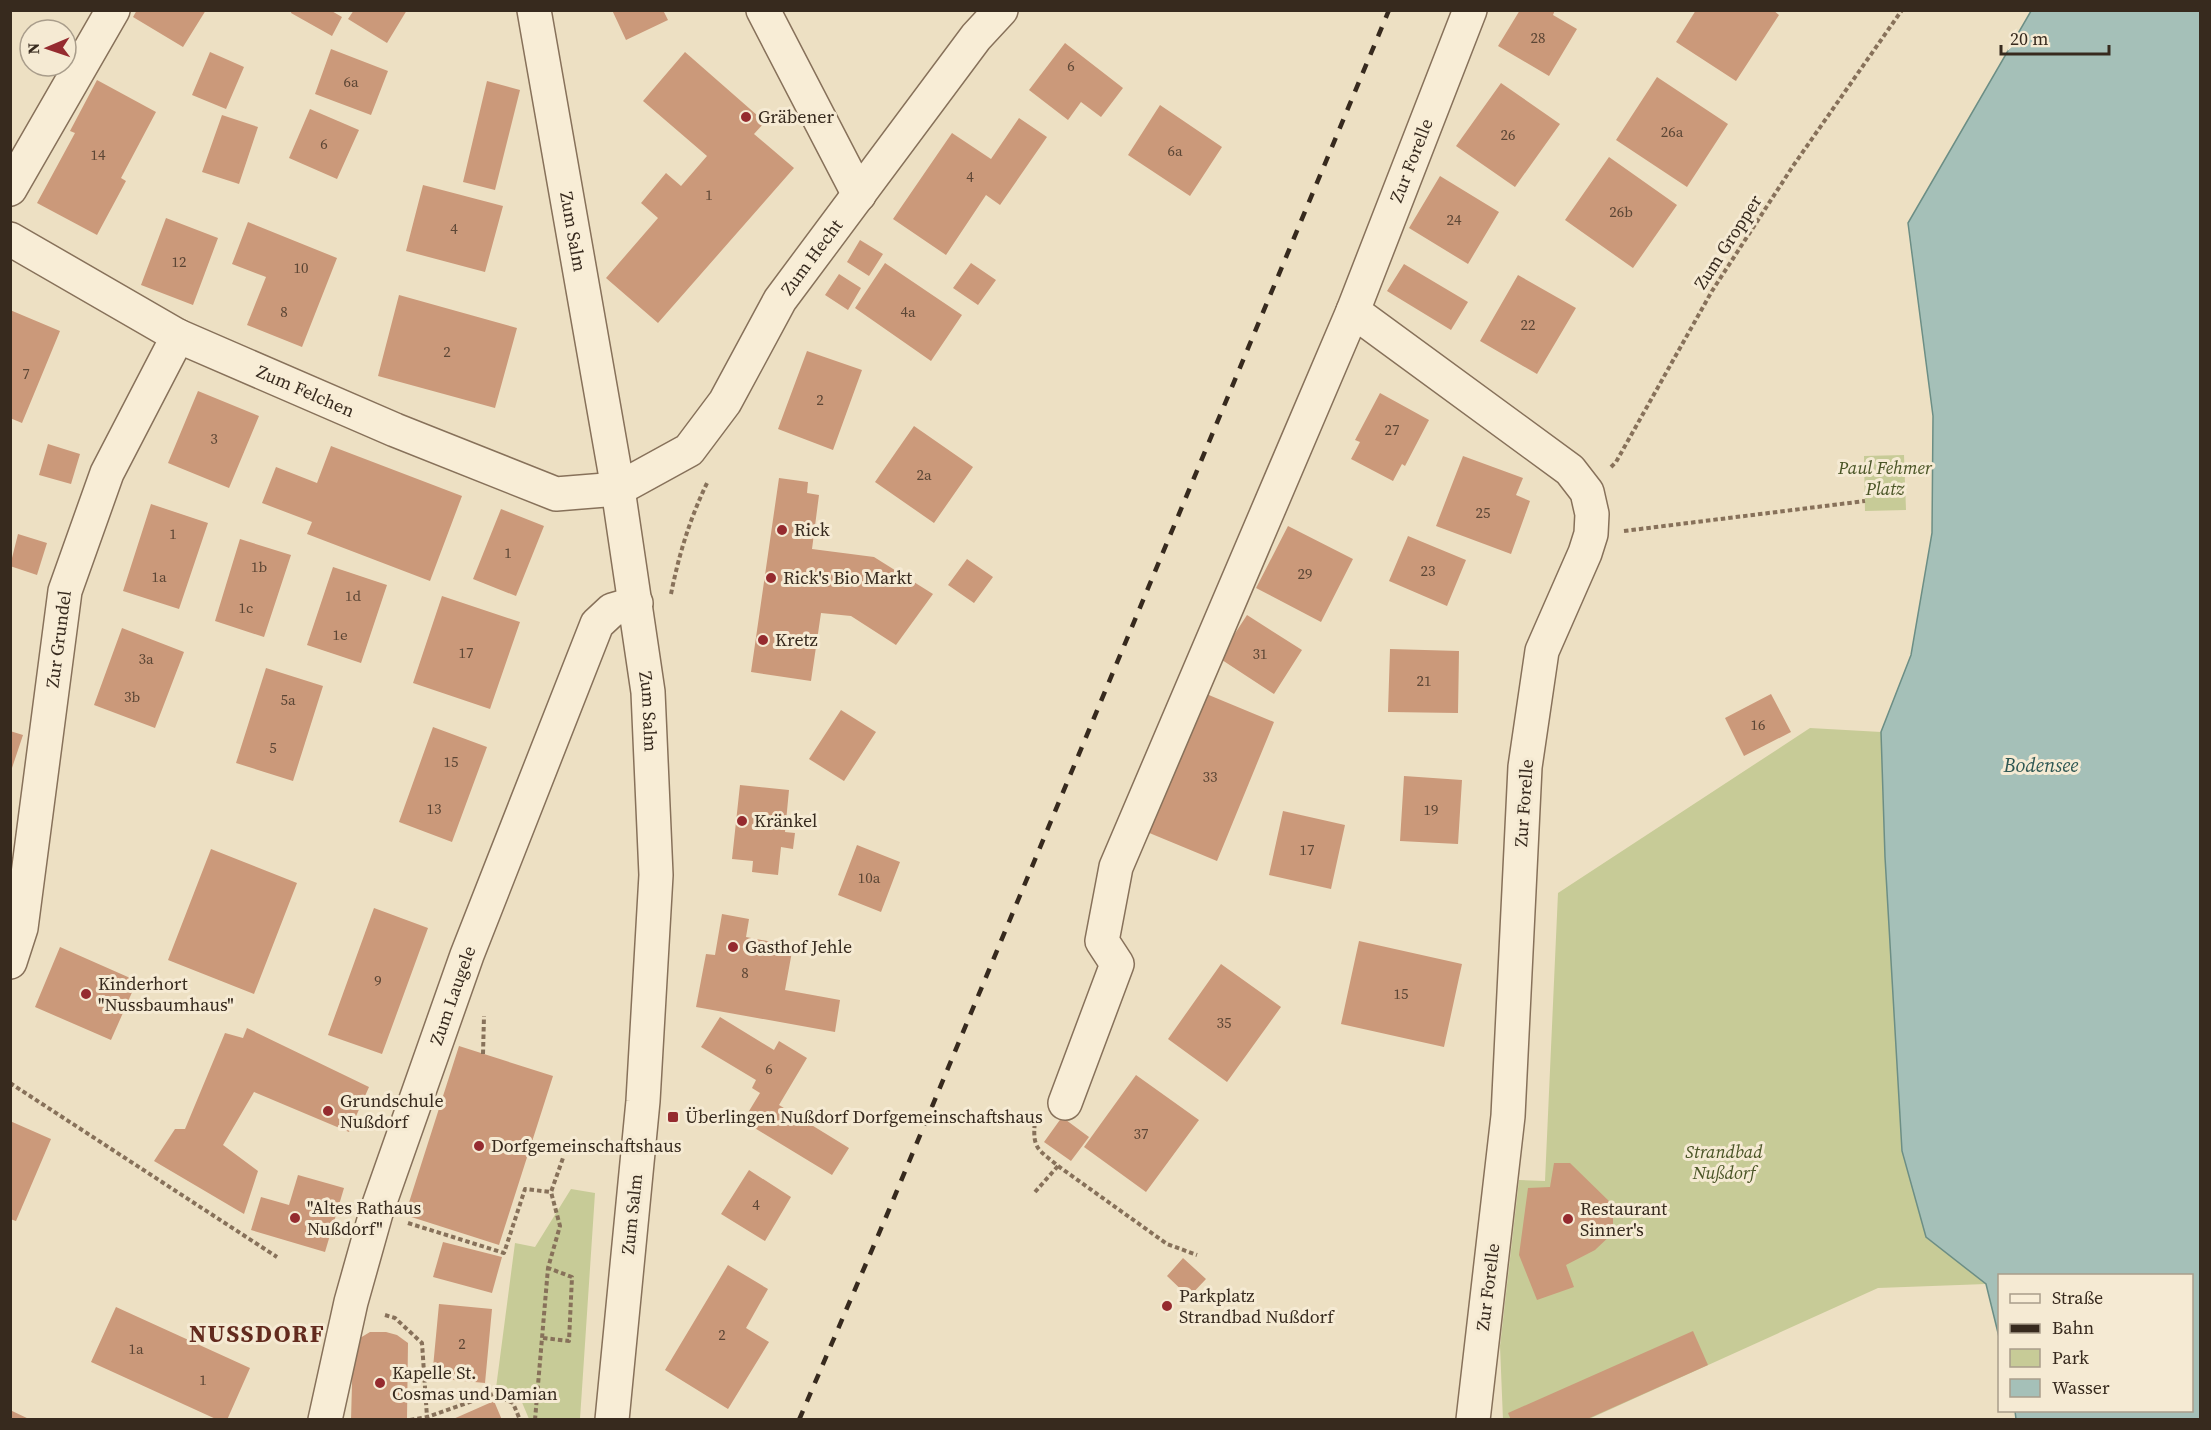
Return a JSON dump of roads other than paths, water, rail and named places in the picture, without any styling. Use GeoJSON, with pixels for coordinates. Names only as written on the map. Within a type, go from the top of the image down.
{"type":"FeatureCollection","features":[{"type":"Feature","properties":{"kind":"street"},"geometry":{"type":"LineString","coordinates":[[10,189],[113,10]]}},
{"type":"Feature","properties":{"kind":"street","name":"Zum Salm"},"geometry":{"type":"LineString","coordinates":[[534,10],[618,489],[648,692],[656,875],[643,1101],[612,1419]]}},
{"type":"Feature","properties":{"kind":"street"},"geometry":{"type":"LineString","coordinates":[[764,10],[859,195]]}},
{"type":"Feature","properties":{"kind":"street","name":"Zum Hecht"},"geometry":{"type":"LineString","coordinates":[[618,489],[689,450],[725,402],[780,300],[976,37],[1001,10]]}},
{"type":"Feature","properties":{"kind":"street","name":"Zur Forelle"},"geometry":{"type":"LineString","coordinates":[[1065,1103],[1117,964],[1102,940],[1116,867],[1353,311],[1470,10]]}},
{"type":"Feature","properties":{"kind":"street","name":"Zum Felchen"},"geometry":{"type":"LineString","coordinates":[[10,239],[178,336],[395,430],[556,494],[618,489]]}},
{"type":"Feature","properties":{"kind":"street","name":"Zur Forelle"},"geometry":{"type":"LineString","coordinates":[[1353,311],[1570,470],[1587,492],[1592,514],[1591,534],[1586,553],[1542,651],[1525,767],[1508,1116],[1473,1419]]}},
{"type":"Feature","properties":{"kind":"street","name":"Zur Grundel"},"geometry":{"type":"LineString","coordinates":[[10,962],[21,927],[65,591],[107,473],[178,336]]}},
{"type":"Feature","properties":{"kind":"street","name":"Zum Laugele"},"geometry":{"type":"LineString","coordinates":[[325,1419],[351,1302],[376,1213],[467,955],[597,624],[612,610],[636,603]]}},
{"type":"Feature","properties":{"kind":"water","name":"Bodensee"},"geometry":{"type":"Polygon","coordinates":[[[2031,11],[2200,11],[2200,1419],[2016,1419],[2015,1412],[2193,1412],[2193,1274],[1998,1274],[1998,1333],[1986,1284],[1926,1237],[1902,1151],[1885,857],[1881,732],[1911,655],[1932,533],[1933,416],[1908,223],[2031,11]]]}},
{"type":"Feature","properties":{"kind":"railway"},"geometry":{"type":"LineString","coordinates":[[799,1420],[886,1217],[1389,10]]}},
{"type":"Feature","properties":{"kind":"place","name":"Gräbener"},"geometry":{"type":"Point","coordinates":[746,117]}},
{"type":"Feature","properties":{"kind":"place","name":"Rick"},"geometry":{"type":"Point","coordinates":[782,530]}},
{"type":"Feature","properties":{"kind":"place","name":"Rick's Bio Markt"},"geometry":{"type":"Point","coordinates":[771,578]}},
{"type":"Feature","properties":{"kind":"place","name":"Kretz"},"geometry":{"type":"Point","coordinates":[763,640]}},
{"type":"Feature","properties":{"kind":"place","name":"Kränkel"},"geometry":{"type":"Point","coordinates":[742,821]}},
{"type":"Feature","properties":{"kind":"place","name":"Gasthof Jehle"},"geometry":{"type":"Point","coordinates":[733,947]}},
{"type":"Feature","properties":{"kind":"place","name":"Kinderhort \"Nussbaumhaus\""},"geometry":{"type":"Point","coordinates":[86,994]}},
{"type":"Feature","properties":{"kind":"place","name":"Grundschule Nußdorf"},"geometry":{"type":"Point","coordinates":[328,1111]}},
{"type":"Feature","properties":{"kind":"place","name":"Überlingen Nußdorf Dorfgemeinschaftshaus"},"geometry":{"type":"Point","coordinates":[673,1117]}},
{"type":"Feature","properties":{"kind":"place","name":"Dorfgemeinschaftshaus"},"geometry":{"type":"Point","coordinates":[479,1146]}},
{"type":"Feature","properties":{"kind":"place","name":"\"Altes Rathaus Nußdorf\""},"geometry":{"type":"Point","coordinates":[295,1218]}},
{"type":"Feature","properties":{"kind":"place","name":"Restaurant Sinner's"},"geometry":{"type":"Point","coordinates":[1568,1219]}},
{"type":"Feature","properties":{"kind":"place","name":"Parkplatz Strandbad Nußdorf"},"geometry":{"type":"Point","coordinates":[1167,1306]}},
{"type":"Feature","properties":{"kind":"place","name":"Kapelle St. Cosmas und Damian"},"geometry":{"type":"Point","coordinates":[380,1383]}},
{"type":"Feature","properties":{"kind":"district","name":"NUSSDORF"},"geometry":{"type":"Point","coordinates":[257,1334]}},
{"type":"Feature","properties":{"kind":"park label","name":"Paul Fehmer Platz"},"geometry":{"type":"Point","coordinates":[1885,478]}},
{"type":"Feature","properties":{"kind":"park label","name":"Strandbad Nußdorf"},"geometry":{"type":"Point","coordinates":[1724,1162]}}]}
